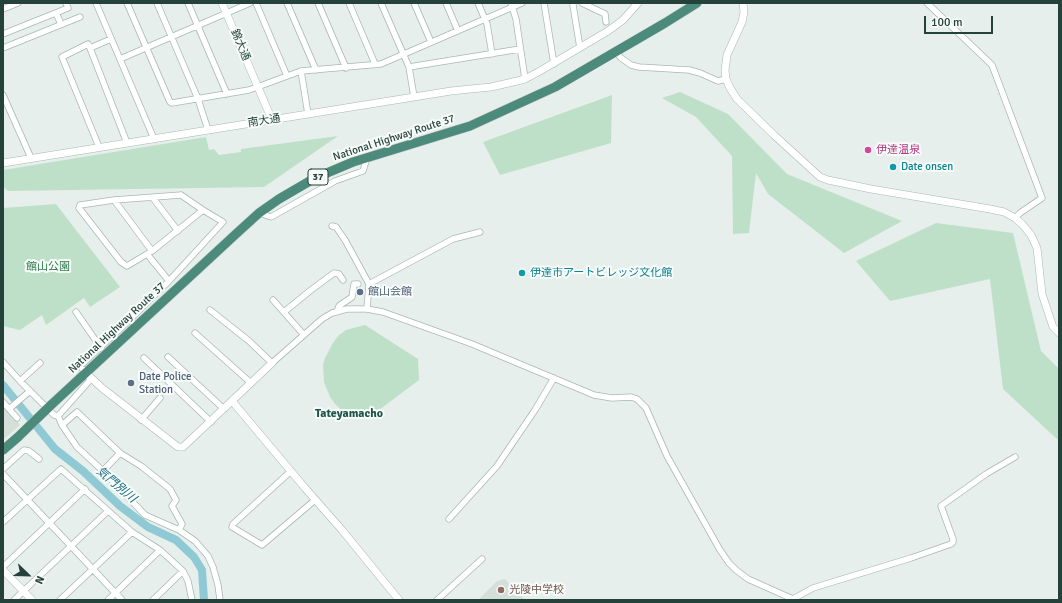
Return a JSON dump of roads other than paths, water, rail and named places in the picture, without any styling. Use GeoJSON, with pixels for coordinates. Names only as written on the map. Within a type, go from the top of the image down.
{"type":"FeatureCollection","features":[{"type":"Feature","properties":{"kind":"highway","name":"National Highway Route 37"},"geometry":{"type":"LineString","coordinates":[[3,450],[51,405],[88,376],[237,232],[259,213],[279,199],[315,178],[353,162],[470,126],[555,87],[697,3]]}},
{"type":"Feature","properties":{"kind":"street"},"geometry":{"type":"LineString","coordinates":[[3,9],[18,3]]}},
{"type":"Feature","properties":{"kind":"street"},"geometry":{"type":"LineString","coordinates":[[3,34],[68,8],[66,3]]}},
{"type":"Feature","properties":{"kind":"street"},"geometry":{"type":"LineString","coordinates":[[96,3],[154,139]]}},
{"type":"Feature","properties":{"kind":"street"},"geometry":{"type":"LineString","coordinates":[[127,3],[170,102],[172,103],[249,90],[301,71],[381,64],[485,19],[512,5],[522,3]]}},
{"type":"Feature","properties":{"kind":"street"},"geometry":{"type":"LineString","coordinates":[[157,3],[198,98],[208,130]]}},
{"type":"Feature","properties":{"kind":"street"},"geometry":{"type":"LineString","coordinates":[[188,3],[227,94]]}},
{"type":"Feature","properties":{"kind":"street","name":"錦大通"},"geometry":{"type":"LineString","coordinates":[[222,3],[272,120]]}},
{"type":"Feature","properties":{"kind":"street"},"geometry":{"type":"LineString","coordinates":[[120,59],[250,3]]}},
{"type":"Feature","properties":{"kind":"street"},"geometry":{"type":"LineString","coordinates":[[256,3],[287,76]]}},
{"type":"Feature","properties":{"kind":"street"},"geometry":{"type":"LineString","coordinates":[[287,3],[316,70]]}},
{"type":"Feature","properties":{"kind":"street"},"geometry":{"type":"LineString","coordinates":[[318,3],[346,68]]}},
{"type":"Feature","properties":{"kind":"street"},"geometry":{"type":"LineString","coordinates":[[349,3],[375,64]]}},
{"type":"Feature","properties":{"kind":"street"},"geometry":{"type":"LineString","coordinates":[[381,3],[409,67],[414,96]]}},
{"type":"Feature","properties":{"kind":"street"},"geometry":{"type":"LineString","coordinates":[[414,3],[431,42]]}},
{"type":"Feature","properties":{"kind":"street"},"geometry":{"type":"LineString","coordinates":[[446,3],[458,31]]}},
{"type":"Feature","properties":{"kind":"street"},"geometry":{"type":"LineString","coordinates":[[478,3],[485,19],[492,54]]}},
{"type":"Feature","properties":{"kind":"street"},"geometry":{"type":"LineString","coordinates":[[544,3],[554,64]]}},
{"type":"Feature","properties":{"kind":"street"},"geometry":{"type":"LineString","coordinates":[[573,3],[572,5],[580,48]]}},
{"type":"Feature","properties":{"kind":"street"},"geometry":{"type":"LineString","coordinates":[[582,3],[605,14],[606,22]]}},
{"type":"Feature","properties":{"kind":"street","name":"南大通"},"geometry":{"type":"LineString","coordinates":[[3,163],[414,96],[491,87],[525,79],[554,64],[608,31],[623,20],[638,3]]}},
{"type":"Feature","properties":{"kind":"street"},"geometry":{"type":"LineString","coordinates":[[743,3],[744,12],[742,22],[727,55],[725,70],[726,79],[737,98],[774,136],[820,177],[872,189],[990,209],[1004,212],[1014,218],[1022,224],[1031,235],[1037,248],[1042,294],[1053,327],[1059,333]]}},
{"type":"Feature","properties":{"kind":"street"},"geometry":{"type":"LineString","coordinates":[[927,3],[992,65],[1042,198],[1014,218]]}},
{"type":"Feature","properties":{"kind":"street"},"geometry":{"type":"LineString","coordinates":[[512,5],[525,79]]}},
{"type":"Feature","properties":{"kind":"street"},"geometry":{"type":"LineString","coordinates":[[56,13],[61,24]]}},
{"type":"Feature","properties":{"kind":"street"},"geometry":{"type":"LineString","coordinates":[[3,48],[80,17]]}},
{"type":"Feature","properties":{"kind":"street"},"geometry":{"type":"LineString","coordinates":[[90,48],[111,39]]}},
{"type":"Feature","properties":{"kind":"street"},"geometry":{"type":"LineString","coordinates":[[99,147],[62,56],[88,44],[128,143]]}},
{"type":"Feature","properties":{"kind":"street"},"geometry":{"type":"LineString","coordinates":[[409,67],[520,49]]}},
{"type":"Feature","properties":{"kind":"street"},"geometry":{"type":"LineString","coordinates":[[616,52],[621,58],[631,65],[639,67],[689,70],[718,81],[726,79]]}},
{"type":"Feature","properties":{"kind":"street"},"geometry":{"type":"LineString","coordinates":[[301,71],[308,114]]}},
{"type":"Feature","properties":{"kind":"street"},"geometry":{"type":"LineString","coordinates":[[3,95],[32,158]]}},
{"type":"Feature","properties":{"kind":"street"},"geometry":{"type":"LineString","coordinates":[[203,210],[150,252],[127,266],[122,262],[79,208],[80,204],[114,200],[181,196],[223,222],[169,281],[101,348],[80,366],[88,376],[141,420],[178,447],[183,447],[211,422],[272,362],[322,319],[347,308],[367,309],[383,312],[472,344],[594,395],[612,398],[632,397],[642,403],[646,408],[667,456],[720,550],[729,563],[748,579],[794,600],[812,588],[911,558],[951,544],[953,542],[941,506],[991,471],[1015,457]]}},
{"type":"Feature","properties":{"kind":"street"},"geometry":{"type":"LineString","coordinates":[[152,198],[178,231]]}},
{"type":"Feature","properties":{"kind":"street"},"geometry":{"type":"LineString","coordinates":[[114,200],[169,281]]}},
{"type":"Feature","properties":{"kind":"street"},"geometry":{"type":"LineString","coordinates":[[332,226],[336,227],[345,240],[368,284],[367,309]]}},
{"type":"Feature","properties":{"kind":"street"},"geometry":{"type":"LineString","coordinates":[[368,284],[453,239],[480,232]]}},
{"type":"Feature","properties":{"kind":"street"},"geometry":{"type":"LineString","coordinates":[[284,312],[305,294],[334,273],[339,274],[343,280]]}},
{"type":"Feature","properties":{"kind":"street"},"geometry":{"type":"LineString","coordinates":[[337,312],[340,306],[352,297],[354,284],[358,284]]}},
{"type":"Feature","properties":{"kind":"street"},"geometry":{"type":"LineString","coordinates":[[272,300],[304,335]]}},
{"type":"Feature","properties":{"kind":"street"},"geometry":{"type":"LineString","coordinates":[[210,310],[249,341],[272,362]]}},
{"type":"Feature","properties":{"kind":"street"},"geometry":{"type":"LineString","coordinates":[[76,312],[101,348]]}},
{"type":"Feature","properties":{"kind":"street"},"geometry":{"type":"LineString","coordinates":[[195,333],[251,383]]}},
{"type":"Feature","properties":{"kind":"street"},"geometry":{"type":"LineString","coordinates":[[168,357],[224,409]]}},
{"type":"Feature","properties":{"kind":"street"},"geometry":{"type":"LineString","coordinates":[[144,358],[211,422]]}},
{"type":"Feature","properties":{"kind":"street"},"geometry":{"type":"LineString","coordinates":[[3,362],[29,392],[54,415],[58,416],[62,425],[77,447],[103,471],[145,515],[179,530],[195,541],[208,556],[218,585],[220,600]]}},
{"type":"Feature","properties":{"kind":"street"},"geometry":{"type":"LineString","coordinates":[[20,381],[40,363]]}},
{"type":"Feature","properties":{"kind":"street"},"geometry":{"type":"LineString","coordinates":[[58,416],[88,376]]}},
{"type":"Feature","properties":{"kind":"street"},"geometry":{"type":"LineString","coordinates":[[449,519],[497,466],[535,410],[554,378]]}},
{"type":"Feature","properties":{"kind":"street"},"geometry":{"type":"LineString","coordinates":[[10,408],[29,392]]}},
{"type":"Feature","properties":{"kind":"street"},"geometry":{"type":"LineString","coordinates":[[141,420],[160,398]]}},
{"type":"Feature","properties":{"kind":"street"},"geometry":{"type":"LineString","coordinates":[[232,401],[342,530],[399,600]]}},
{"type":"Feature","properties":{"kind":"street"},"geometry":{"type":"LineString","coordinates":[[3,402],[10,408],[17,418]]}},
{"type":"Feature","properties":{"kind":"street"},"geometry":{"type":"LineString","coordinates":[[62,425],[77,412],[120,453],[141,466],[170,489],[176,500],[172,506],[182,524],[179,530]]}},
{"type":"Feature","properties":{"kind":"street"},"geometry":{"type":"LineString","coordinates":[[3,469],[24,450],[29,451],[39,459]]}},
{"type":"Feature","properties":{"kind":"street"},"geometry":{"type":"LineString","coordinates":[[103,471],[120,453]]}},
{"type":"Feature","properties":{"kind":"street"},"geometry":{"type":"LineString","coordinates":[[3,522],[62,468],[132,532],[160,550],[183,571],[191,591],[192,600]]}},
{"type":"Feature","properties":{"kind":"street"},"geometry":{"type":"LineString","coordinates":[[291,471],[233,524],[232,527],[262,545],[315,500]]}},
{"type":"Feature","properties":{"kind":"street"},"geometry":{"type":"LineString","coordinates":[[3,474],[122,600]]}},
{"type":"Feature","properties":{"kind":"street"},"geometry":{"type":"LineString","coordinates":[[3,567],[85,489]]}},
{"type":"Feature","properties":{"kind":"street"},"geometry":{"type":"LineString","coordinates":[[14,600],[108,511]]}},
{"type":"Feature","properties":{"kind":"street"},"geometry":{"type":"LineString","coordinates":[[60,600],[132,532]]}},
{"type":"Feature","properties":{"kind":"street"},"geometry":{"type":"LineString","coordinates":[[108,600],[160,550]]}},
{"type":"Feature","properties":{"kind":"street"},"geometry":{"type":"LineString","coordinates":[[437,600],[482,559]]}},
{"type":"Feature","properties":{"kind":"street"},"geometry":{"type":"LineString","coordinates":[[3,570],[32,600]]}},
{"type":"Feature","properties":{"kind":"street"},"geometry":{"type":"LineString","coordinates":[[153,600],[183,571]]}},
{"type":"Feature","properties":{"kind":"waterway","name":"気門別川"},"geometry":{"type":"LineString","coordinates":[[3,385],[55,449],[83,471],[120,506],[148,527],[176,540],[194,557],[202,570],[204,600]]}},
{"type":"Feature","properties":{"kind":"place","name":"伊達温泉"},"geometry":{"type":"Point","coordinates":[868,150]}},
{"type":"Feature","properties":{"kind":"place","name":"Date onsen"},"geometry":{"type":"Point","coordinates":[893,167]}},
{"type":"Feature","properties":{"kind":"place","name":"伊達市アートビレッジ文化館"},"geometry":{"type":"Point","coordinates":[522,273]}},
{"type":"Feature","properties":{"kind":"place","name":"館山会館"},"geometry":{"type":"Point","coordinates":[360,292]}},
{"type":"Feature","properties":{"kind":"place","name":"Date Police Station"},"geometry":{"type":"Point","coordinates":[131,383]}},
{"type":"Feature","properties":{"kind":"place","name":"光陵中学校"},"geometry":{"type":"Point","coordinates":[501,590]}},
{"type":"Feature","properties":{"kind":"district","name":"Tateyamacho"},"geometry":{"type":"Point","coordinates":[349,414]}},
{"type":"Feature","properties":{"kind":"park label","name":"館山公園"},"geometry":{"type":"Point","coordinates":[48,267]}}]}
